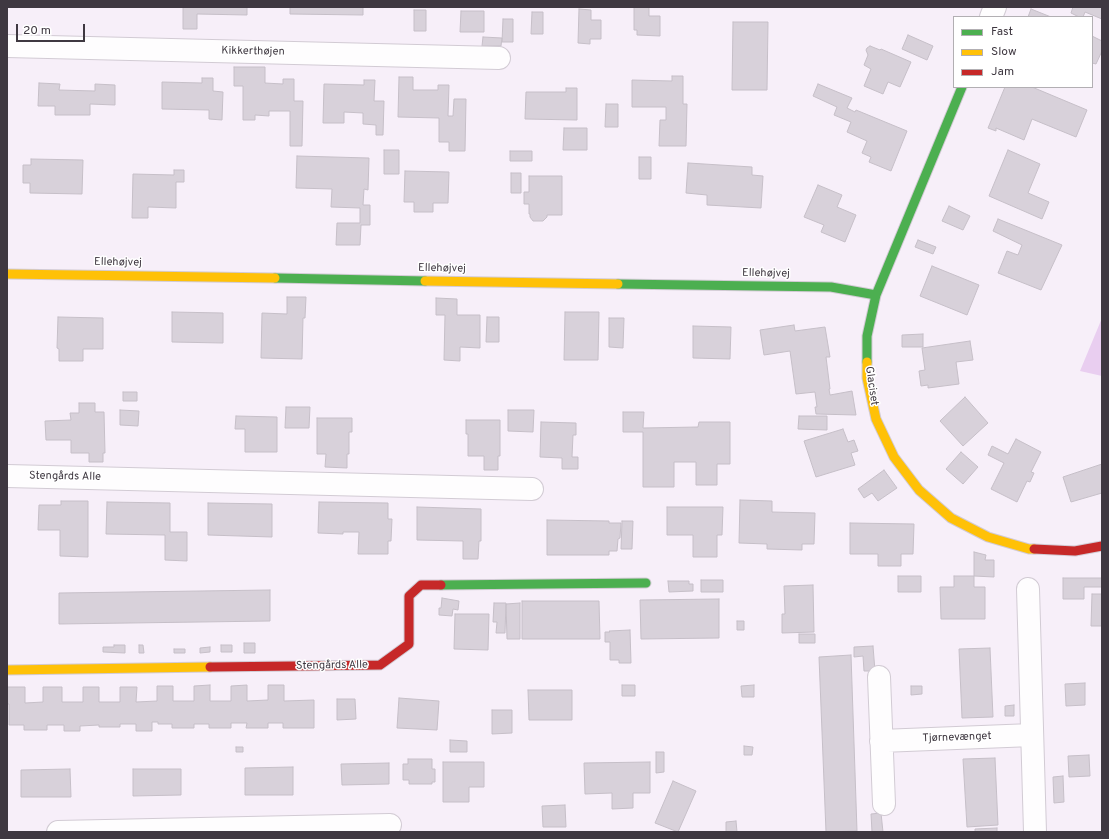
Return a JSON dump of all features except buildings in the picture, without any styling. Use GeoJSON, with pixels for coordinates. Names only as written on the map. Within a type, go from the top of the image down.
{"type":"FeatureCollection","features":[{"type":"Feature","properties":{"kind":"street","name":"Kikkerthøjen"},"geometry":{"type":"LineString","coordinates":[[7,46],[499,58]]}},
{"type":"Feature","properties":{"kind":"street","name":"Glaciset"},"geometry":{"type":"LineString","coordinates":[[962,88],[876,294],[867,336],[867,378],[876,419],[894,457],[919,490],[951,518],[988,537],[1029,549],[1075,551],[1102,546]]}},
{"type":"Feature","properties":{"kind":"street","name":"Ellehøjvej"},"geometry":{"type":"LineString","coordinates":[[7,274],[831,287],[876,294]]}},
{"type":"Feature","properties":{"kind":"street","name":"Stengårds Alle"},"geometry":{"type":"LineString","coordinates":[[7,476],[532,489]]}},
{"type":"Feature","properties":{"kind":"street","name":"Stengårds Alle"},"geometry":{"type":"LineString","coordinates":[[7,670],[380,665],[409,644],[409,596],[421,585],[646,584]]}},
{"type":"Feature","properties":{"kind":"street"},"geometry":{"type":"LineString","coordinates":[[1028,589],[1035,832]]}},
{"type":"Feature","properties":{"kind":"street"},"geometry":{"type":"LineString","coordinates":[[879,677],[884,804]]}},
{"type":"Feature","properties":{"kind":"street","name":"Tjørnevænget"},"geometry":{"type":"LineString","coordinates":[[881,741],[1032,735]]}},
{"type":"Feature","properties":{"kind":"street"},"geometry":{"type":"LineString","coordinates":[[58,832],[390,825]]}},
{"type":"Feature","properties":{"kind":"shaded area"},"geometry":{"type":"Polygon","coordinates":[[[1102,318],[1102,376],[1080,371],[1102,318]]]}},
{"type":"Feature","properties":{"kind":"traffic: fast"},"geometry":{"type":"LineString","coordinates":[[867,362],[867,336],[876,295],[962,88]]}},
{"type":"Feature","properties":{"kind":"traffic: fast"},"geometry":{"type":"LineString","coordinates":[[275,278],[425,281]]}},
{"type":"Feature","properties":{"kind":"traffic: fast"},"geometry":{"type":"LineString","coordinates":[[618,284],[831,287],[876,295]]}},
{"type":"Feature","properties":{"kind":"traffic: fast"},"geometry":{"type":"LineString","coordinates":[[441,585],[646,583]]}},
{"type":"Feature","properties":{"kind":"traffic: slow"},"geometry":{"type":"LineString","coordinates":[[7,274],[275,278]]}},
{"type":"Feature","properties":{"kind":"traffic: slow"},"geometry":{"type":"LineString","coordinates":[[425,281],[618,284]]}},
{"type":"Feature","properties":{"kind":"traffic: slow"},"geometry":{"type":"LineString","coordinates":[[867,362],[867,378],[876,419],[894,457],[919,490],[951,518],[988,537],[1029,549],[1034,549]]}},
{"type":"Feature","properties":{"kind":"traffic: slow"},"geometry":{"type":"LineString","coordinates":[[7,670],[210,667]]}},
{"type":"Feature","properties":{"kind":"traffic: jam"},"geometry":{"type":"LineString","coordinates":[[1034,549],[1075,551],[1102,546]]}},
{"type":"Feature","properties":{"kind":"traffic: jam"},"geometry":{"type":"LineString","coordinates":[[210,667],[380,665],[409,644],[409,596],[421,585],[441,585]]}}]}
